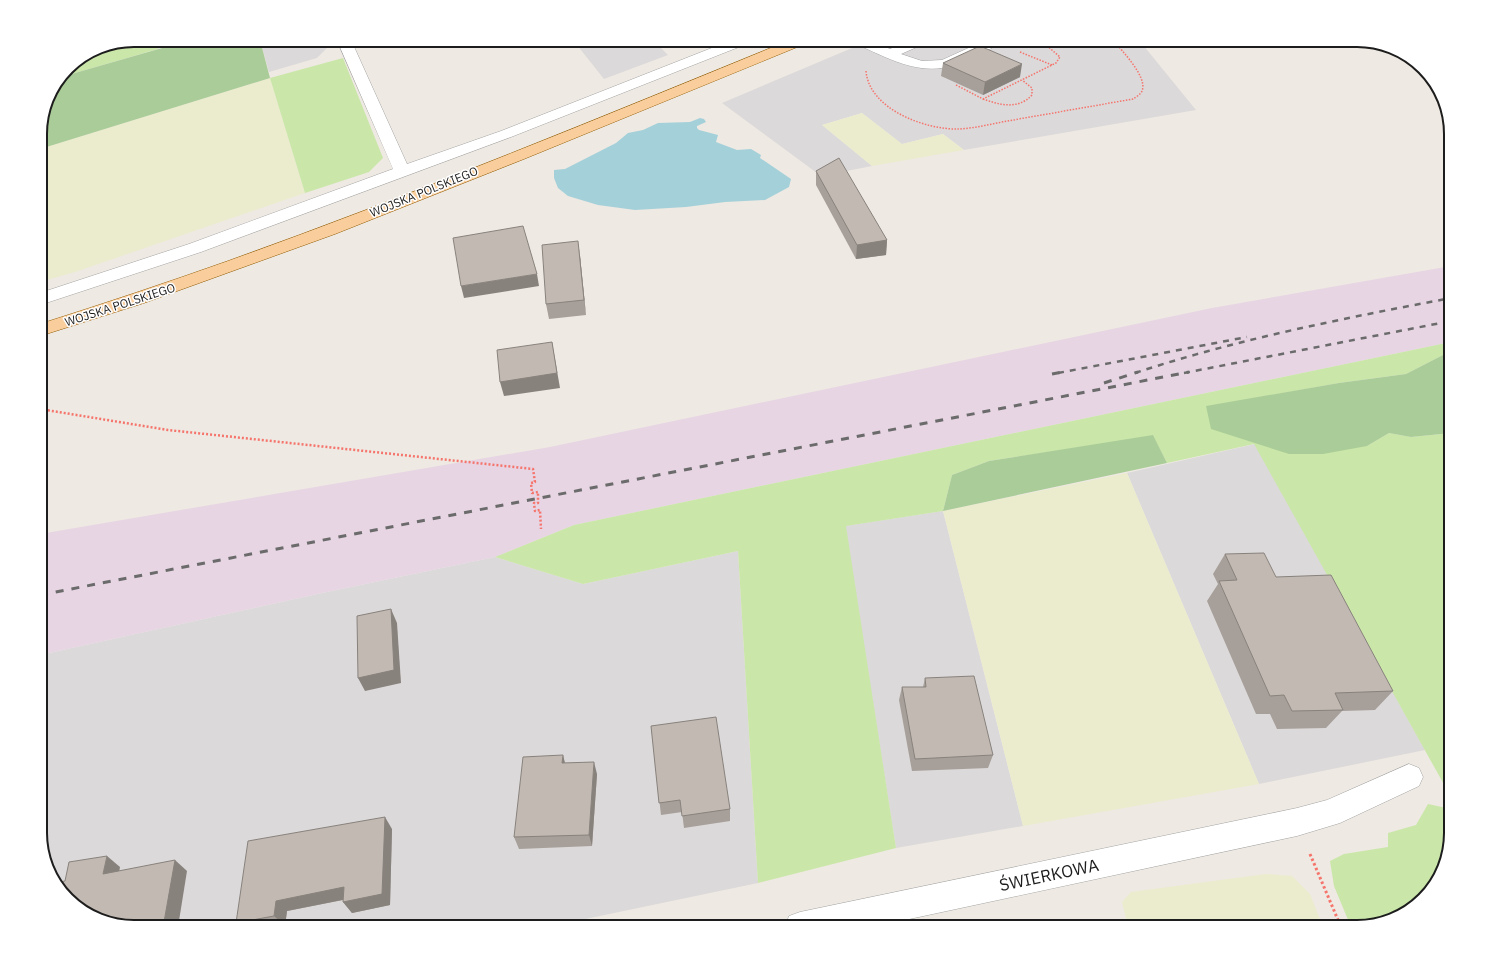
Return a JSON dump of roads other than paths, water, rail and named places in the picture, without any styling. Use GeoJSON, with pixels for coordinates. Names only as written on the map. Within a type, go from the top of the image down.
{"type":"FeatureCollection","features":[{"type":"Feature","properties":{"kind":"main road","name":"WOJSKA POLSKIEGO"},"geometry":{"type":"LineString","coordinates":[[47,328],[140,299],[315,236],[785,47]]}},
{"type":"Feature","properties":{"kind":"street"},"geometry":{"type":"LineString","coordinates":[[347,47],[402,171]]}},
{"type":"Feature","properties":{"kind":"street","name":"WOJSKA POLSKIEGO"},"geometry":{"type":"LineString","coordinates":[[47,297],[195,248],[506,134],[726,47]]}},
{"type":"Feature","properties":{"kind":"street"},"geometry":{"type":"LineString","coordinates":[[875,47],[912,63],[932,65],[944,64],[982,47]]}},
{"type":"Feature","properties":{"kind":"street"},"geometry":{"type":"LineString","coordinates":[[887,52],[901,47]]}},
{"type":"Feature","properties":{"kind":"street","name":"ŚWIERKOWA"},"geometry":{"type":"LineString","coordinates":[[833,920],[1297,822],[1330,813],[1409,776]]}},
{"type":"Feature","properties":{"kind":"water"},"geometry":{"type":"Polygon","coordinates":[[[700,118],[704,119],[706,122],[697,126],[699,130],[718,135],[716,142],[737,150],[751,149],[761,155],[760,158],[791,179],[789,187],[765,200],[635,210],[598,205],[568,196],[558,188],[554,178],[554,170],[565,169],[616,143],[628,133],[643,130],[658,123],[690,122],[700,118]]]}},
{"type":"Feature","properties":{"kind":"railway"},"geometry":{"type":"LineString","coordinates":[[1135,373],[1213,350],[1292,330],[1444,299]]}},
{"type":"Feature","properties":{"kind":"railway"},"geometry":{"type":"LineString","coordinates":[[1184,373],[1444,322]]}},
{"type":"Feature","properties":{"kind":"railway"},"geometry":{"type":"LineString","coordinates":[[1058,373],[1247,337]]}},
{"type":"Feature","properties":{"kind":"railway"},"geometry":{"type":"LineString","coordinates":[[1052,374],[1063,372]]}},
{"type":"Feature","properties":{"kind":"railway"},"geometry":{"type":"LineString","coordinates":[[1104,383],[1138,372]]}},
{"type":"Feature","properties":{"kind":"railway"},"geometry":{"type":"LineString","coordinates":[[47,594],[1189,372]]}}]}
